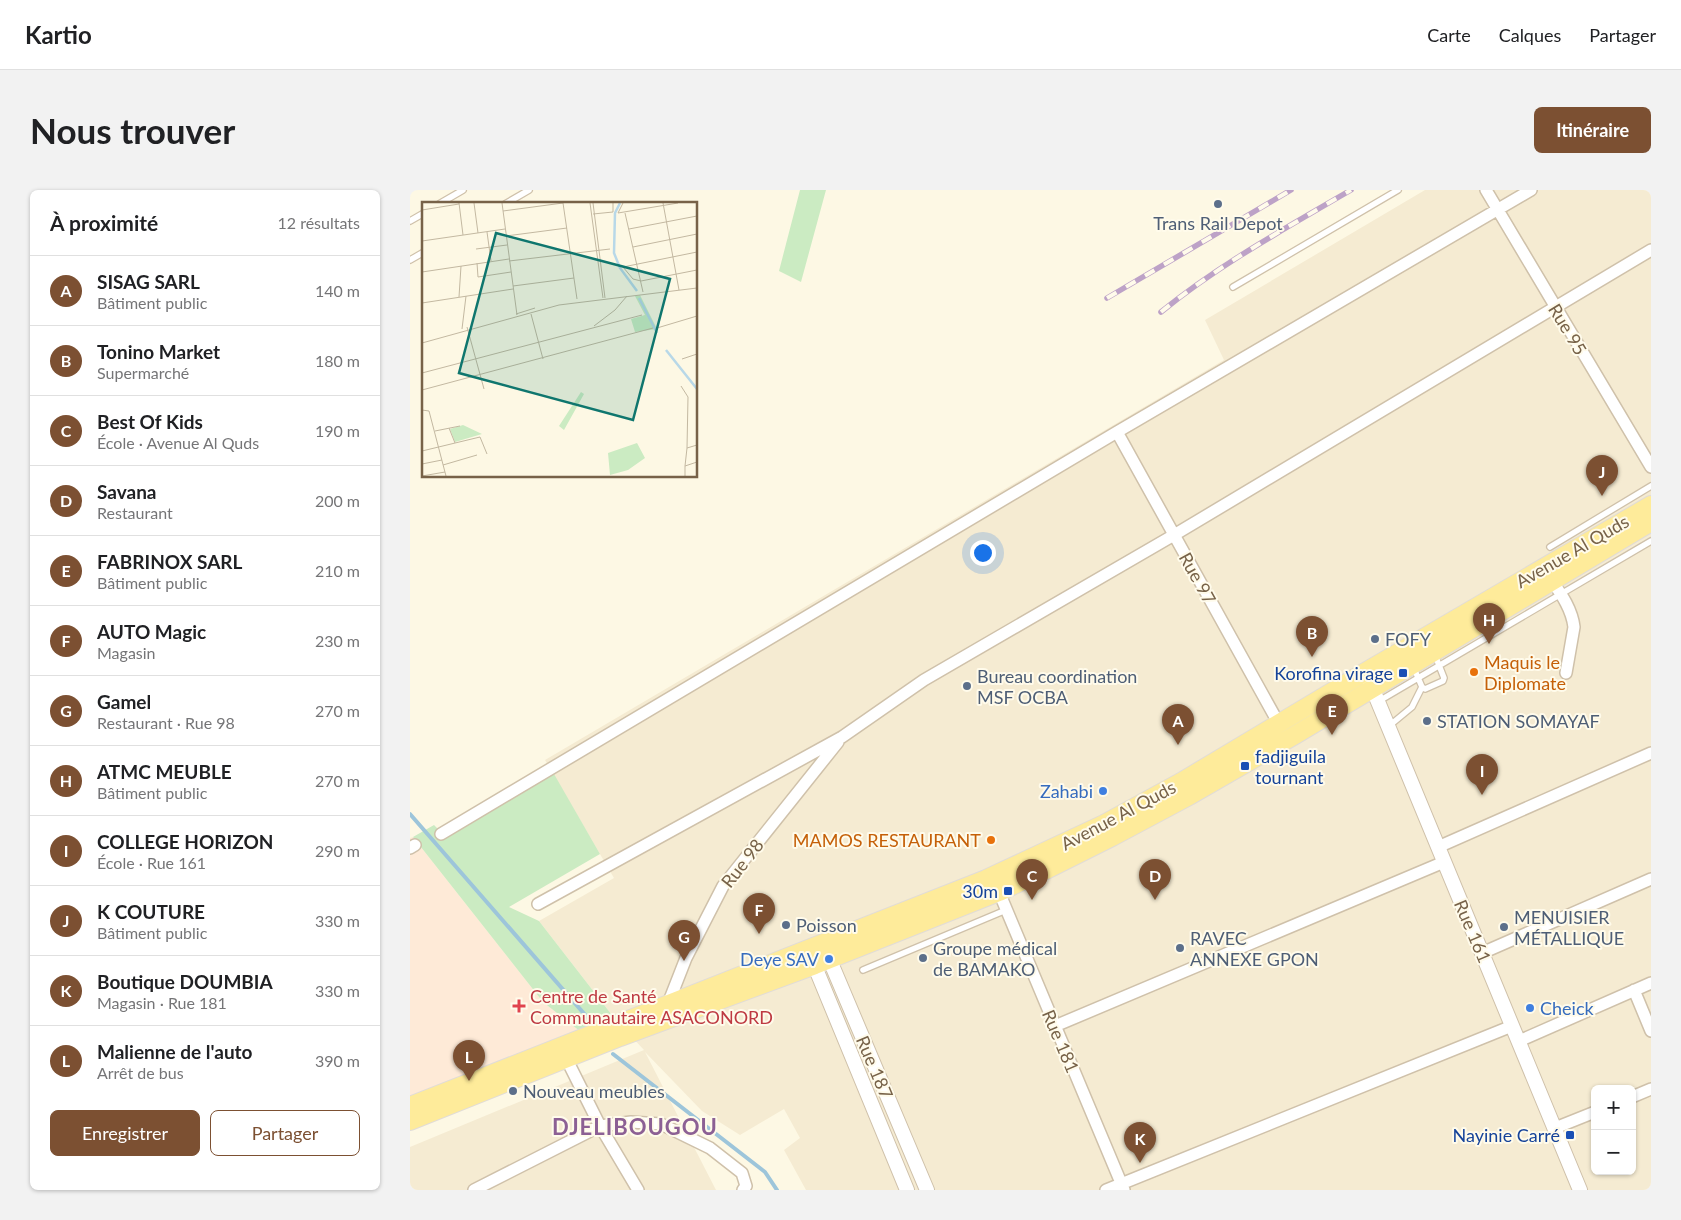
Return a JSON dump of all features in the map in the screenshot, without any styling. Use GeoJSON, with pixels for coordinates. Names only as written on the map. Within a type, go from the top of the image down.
{"type":"FeatureCollection","features":[{"type":"Feature","properties":{"kind":"main road","name":"Avenue Al Quds"},"geometry":{"type":"LineString","coordinates":[[410,1106],[587,1043],[819,954],[1040,855],[1104,824],[1164,791],[1651,505]]}},
{"type":"Feature","properties":{"kind":"main road","name":"Avenue Al Quds"},"geometry":{"type":"LineString","coordinates":[[616,1031],[668,1004],[998,892],[1112,837],[1189,796],[1295,735],[1375,695],[1437,659],[1557,588],[1651,522]]}},
{"type":"Feature","properties":{"kind":"main road","name":"Avenue Al Quds"},"geometry":{"type":"LineString","coordinates":[[410,1121],[566,1058],[587,1043]]}},
{"type":"Feature","properties":{"kind":"street","name":"Rue 95"},"geometry":{"type":"LineString","coordinates":[[1486,190],[1651,467]]}},
{"type":"Feature","properties":{"kind":"street"},"geometry":{"type":"LineString","coordinates":[[441,834],[1117,432],[1531,190]]}},
{"type":"Feature","properties":{"kind":"street"},"geometry":{"type":"LineString","coordinates":[[538,904],[842,737],[924,680],[1174,534],[1651,250]]}},
{"type":"Feature","properties":{"kind":"street","name":"Rue 97"},"geometry":{"type":"LineString","coordinates":[[1117,432],[1279,724]]}},
{"type":"Feature","properties":{"kind":"street"},"geometry":{"type":"LineString","coordinates":[[1557,588],[1571,614],[1574,627],[1566,673]]}},
{"type":"Feature","properties":{"kind":"street","name":"Rue 161"},"geometry":{"type":"LineString","coordinates":[[1365,672],[1555,1128],[1577,1189]]}},
{"type":"Feature","properties":{"kind":"street","name":"Rue 98"},"geometry":{"type":"LineString","coordinates":[[668,1004],[686,958],[723,886],[842,737]]}},
{"type":"Feature","properties":{"kind":"street"},"geometry":{"type":"LineString","coordinates":[[1438,847],[1651,753]]}},
{"type":"Feature","properties":{"kind":"street"},"geometry":{"type":"LineString","coordinates":[[1055,1026],[1444,862]]}},
{"type":"Feature","properties":{"kind":"street"},"geometry":{"type":"LineString","coordinates":[[1482,953],[1651,879]]}},
{"type":"Feature","properties":{"kind":"street","name":"Rue 181"},"geometry":{"type":"LineString","coordinates":[[998,892],[1122,1187]]}},
{"type":"Feature","properties":{"kind":"street","name":"Rue 187"},"geometry":{"type":"LineString","coordinates":[[819,954],[907,1190]]}},
{"type":"Feature","properties":{"kind":"street","name":"Rue 187"},"geometry":{"type":"LineString","coordinates":[[819,954],[927,1190]]}},
{"type":"Feature","properties":{"kind":"street"},"geometry":{"type":"LineString","coordinates":[[1519,1041],[1651,983]]}},
{"type":"Feature","properties":{"kind":"street"},"geometry":{"type":"LineString","coordinates":[[1634,990],[1651,1031]]}},
{"type":"Feature","properties":{"kind":"street"},"geometry":{"type":"LineString","coordinates":[[1106,1190],[1122,1187],[1512,1026]]}},
{"type":"Feature","properties":{"kind":"street"},"geometry":{"type":"LineString","coordinates":[[566,1058],[600,1126],[638,1190]]}},
{"type":"Feature","properties":{"kind":"street"},"geometry":{"type":"LineString","coordinates":[[1636,1095],[1651,1089]]}},
{"type":"Feature","properties":{"kind":"street"},"geometry":{"type":"LineString","coordinates":[[1555,1128],[1591,1114]]}},
{"type":"Feature","properties":{"kind":"street"},"geometry":{"type":"LineString","coordinates":[[474,1190],[600,1126],[631,1122],[661,1124],[710,1148],[742,1173],[746,1186],[743,1190]]}},
{"type":"Feature","properties":{"kind":"lane"},"geometry":{"type":"LineString","coordinates":[[442,202],[463,190]]}},
{"type":"Feature","properties":{"kind":"lane"},"geometry":{"type":"LineString","coordinates":[[509,202],[529,190]]}},
{"type":"Feature","properties":{"kind":"lane"},"geometry":{"type":"LineString","coordinates":[[1233,287],[1398,190]]}},
{"type":"Feature","properties":{"kind":"lane"},"geometry":{"type":"LineString","coordinates":[[410,221],[422,214]]}},
{"type":"Feature","properties":{"kind":"lane"},"geometry":{"type":"LineString","coordinates":[[410,260],[422,253]]}},
{"type":"Feature","properties":{"kind":"lane","name":"Avenue Al Quds"},"geometry":{"type":"LineString","coordinates":[[1550,547],[1651,486]]}},
{"type":"Feature","properties":{"kind":"lane","name":"Avenue Al Quds"},"geometry":{"type":"LineString","coordinates":[[1557,588],[1651,541]]}},
{"type":"Feature","properties":{"kind":"lane"},"geometry":{"type":"LineString","coordinates":[[1422,687],[1425,689],[1443,681],[1444,678],[1437,659]]}},
{"type":"Feature","properties":{"kind":"lane"},"geometry":{"type":"LineString","coordinates":[[1388,726],[1408,712],[1422,687],[1416,671]]}},
{"type":"Feature","properties":{"kind":"lane"},"geometry":{"type":"LineString","coordinates":[[863,970],[1006,910]]}},
{"type":"Feature","properties":{"kind":"shaded area"},"geometry":{"type":"Polygon","coordinates":[[[1425,190],[1651,190],[1651,1190],[806,1190],[784,1150],[800,1138],[784,1109],[740,1135],[702,1111],[645,1052],[716,1190],[410,1190],[410,1147],[644,1050],[615,1019],[539,921],[614,878],[545,760],[1224,360],[1205,320],[1425,190]]]}},
{"type":"Feature","properties":{"kind":"shaded area"},"geometry":{"type":"Polygon","coordinates":[[[413,837],[543,1002],[581,1032],[410,1097],[410,838],[413,837]]]}},
{"type":"Feature","properties":{"kind":"green space"},"geometry":{"type":"Polygon","coordinates":[[[800,190],[826,190],[801,282],[779,271],[800,190]]]}},
{"type":"Feature","properties":{"kind":"green space"},"geometry":{"type":"Polygon","coordinates":[[[554,774],[600,854],[509,907],[539,921],[615,1019],[581,1032],[543,1002],[413,837],[434,825],[446,837],[554,774]]]}},
{"type":"Feature","properties":{"kind":"waterway"},"geometry":{"type":"LineString","coordinates":[[410,814],[587,1017]]}},
{"type":"Feature","properties":{"kind":"waterway"},"geometry":{"type":"LineString","coordinates":[[613,1054],[765,1172],[777,1190]]}},
{"type":"Feature","properties":{"kind":"railway"},"geometry":{"type":"LineString","coordinates":[[1107,298],[1291,190]]}},
{"type":"Feature","properties":{"kind":"railway"},"geometry":{"type":"LineString","coordinates":[[1161,312],[1230,262],[1351,190]]}},
{"type":"Feature","properties":{"kind":"place","name":"Trans Rail Depot"},"geometry":{"type":"Point","coordinates":[1218,204]}},
{"type":"Feature","properties":{"kind":"place","name":"K COUTURE"},"geometry":{"type":"Point","coordinates":[1602,496]}},
{"type":"Feature","properties":{"kind":"place","name":"FOFY"},"geometry":{"type":"Point","coordinates":[1375,639]}},
{"type":"Feature","properties":{"kind":"place","name":"ATMC MEUBLE"},"geometry":{"type":"Point","coordinates":[1489,644]}},
{"type":"Feature","properties":{"kind":"place","name":"Tonino Market"},"geometry":{"type":"Point","coordinates":[1312,657]}},
{"type":"Feature","properties":{"kind":"place","name":"Maquis le Diplomate"},"geometry":{"type":"Point","coordinates":[1474,672]}},
{"type":"Feature","properties":{"kind":"place","name":"Korofina virage"},"geometry":{"type":"Point","coordinates":[1403,673]}},
{"type":"Feature","properties":{"kind":"place","name":"Bureau coordination MSF OCBA"},"geometry":{"type":"Point","coordinates":[967,686]}},
{"type":"Feature","properties":{"kind":"place","name":"STATION SOMAYAF"},"geometry":{"type":"Point","coordinates":[1427,721]}},
{"type":"Feature","properties":{"kind":"place","name":"FABRINOX SARL"},"geometry":{"type":"Point","coordinates":[1332,735]}},
{"type":"Feature","properties":{"kind":"place","name":"SISAG SARL"},"geometry":{"type":"Point","coordinates":[1178,745]}},
{"type":"Feature","properties":{"kind":"place","name":"fadjiguila tournant"},"geometry":{"type":"Point","coordinates":[1245,766]}},
{"type":"Feature","properties":{"kind":"place","name":"Zahabi"},"geometry":{"type":"Point","coordinates":[1103,791]}},
{"type":"Feature","properties":{"kind":"place","name":"COLLEGE HORIZON"},"geometry":{"type":"Point","coordinates":[1482,795]}},
{"type":"Feature","properties":{"kind":"place","name":"MAMOS RESTAURANT"},"geometry":{"type":"Point","coordinates":[991,840]}},
{"type":"Feature","properties":{"kind":"place","name":"30m"},"geometry":{"type":"Point","coordinates":[1008,891]}},
{"type":"Feature","properties":{"kind":"place","name":"Best Of Kids"},"geometry":{"type":"Point","coordinates":[1032,900]}},
{"type":"Feature","properties":{"kind":"place","name":"Savana"},"geometry":{"type":"Point","coordinates":[1155,900]}},
{"type":"Feature","properties":{"kind":"place","name":"Poisson"},"geometry":{"type":"Point","coordinates":[786,925]}},
{"type":"Feature","properties":{"kind":"place","name":"MENUISIER MÉTALLIQUE"},"geometry":{"type":"Point","coordinates":[1504,927]}},
{"type":"Feature","properties":{"kind":"place","name":"AUTO Magic"},"geometry":{"type":"Point","coordinates":[759,934]}},
{"type":"Feature","properties":{"kind":"place","name":"RAVEC ANNEXE GPON"},"geometry":{"type":"Point","coordinates":[1180,948]}},
{"type":"Feature","properties":{"kind":"place","name":"Groupe médical de BAMAKO"},"geometry":{"type":"Point","coordinates":[923,958]}},
{"type":"Feature","properties":{"kind":"place","name":"Deye SAV"},"geometry":{"type":"Point","coordinates":[829,959]}},
{"type":"Feature","properties":{"kind":"place","name":"Gamel"},"geometry":{"type":"Point","coordinates":[684,961]}},
{"type":"Feature","properties":{"kind":"place","name":"Centre de Santé Communautaire ASACONORD"},"geometry":{"type":"Point","coordinates":[519,1006]}},
{"type":"Feature","properties":{"kind":"place","name":"Cheick"},"geometry":{"type":"Point","coordinates":[1530,1008]}},
{"type":"Feature","properties":{"kind":"place","name":"Malienne de l'auto"},"geometry":{"type":"Point","coordinates":[469,1081]}},
{"type":"Feature","properties":{"kind":"place","name":"Nouveau meubles"},"geometry":{"type":"Point","coordinates":[513,1091]}},
{"type":"Feature","properties":{"kind":"place","name":"Nayinie Carré"},"geometry":{"type":"Point","coordinates":[1570,1135]}},
{"type":"Feature","properties":{"kind":"place","name":"Boutique DOUMBIA"},"geometry":{"type":"Point","coordinates":[1140,1163]}},
{"type":"Feature","properties":{"kind":"district","name":"DJELIBOUGOU"},"geometry":{"type":"Point","coordinates":[635,1126]}}]}
